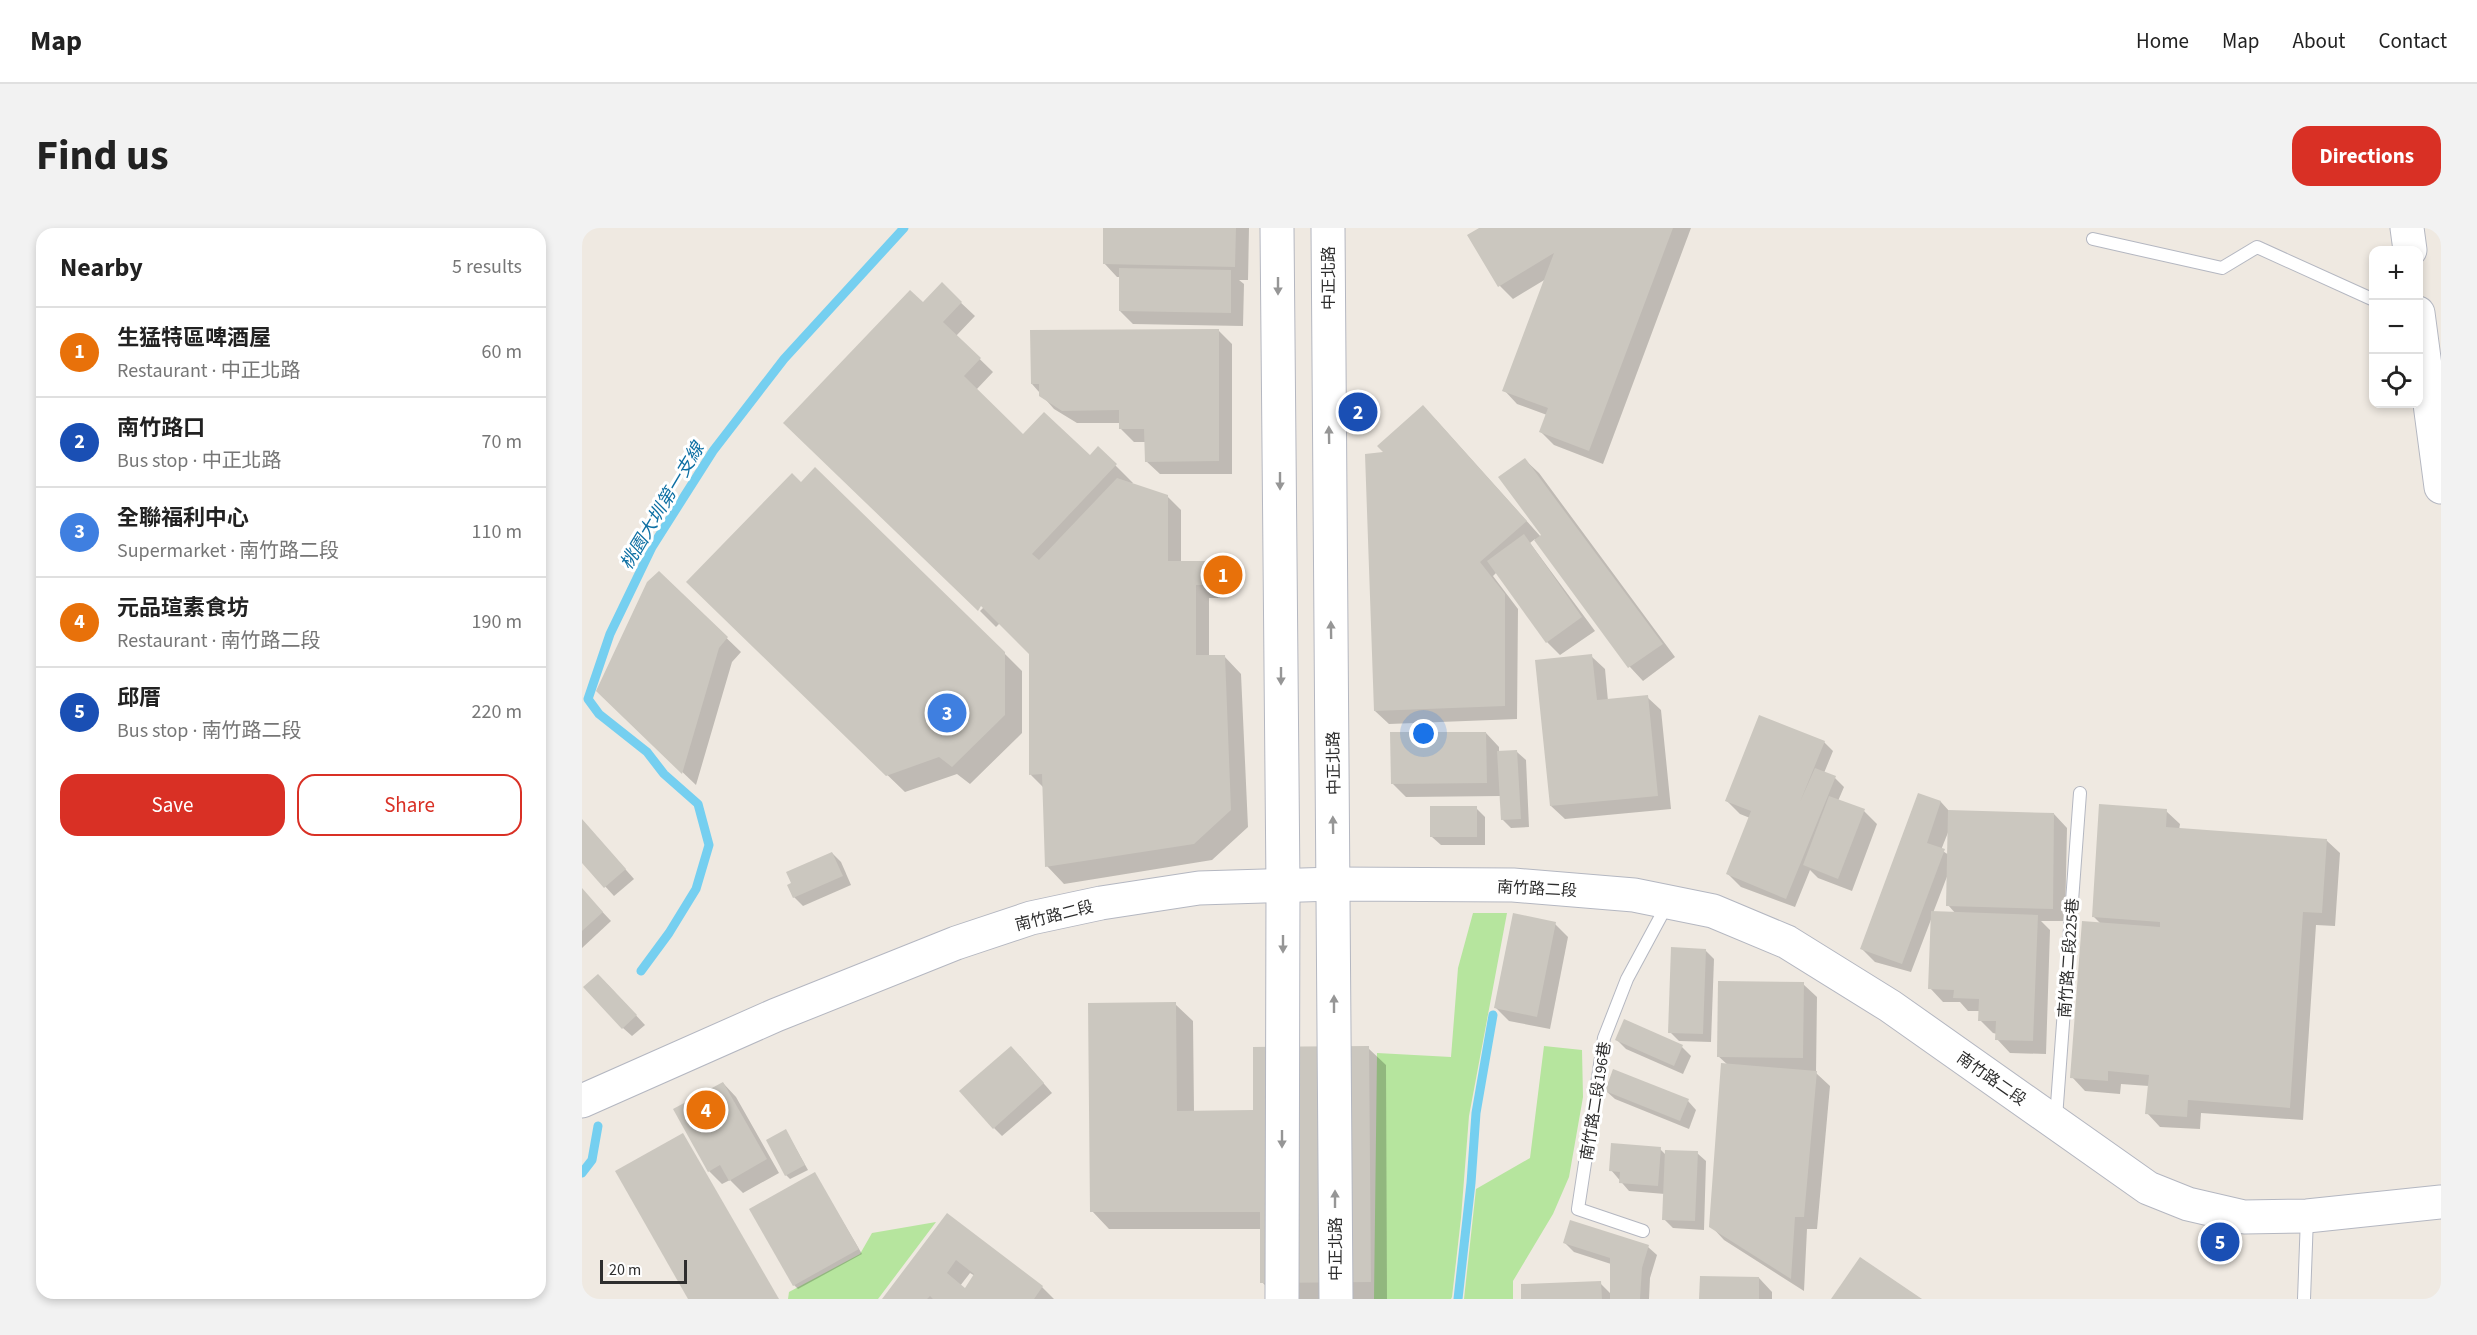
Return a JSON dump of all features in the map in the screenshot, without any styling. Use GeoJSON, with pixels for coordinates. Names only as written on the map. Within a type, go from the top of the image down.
{"type":"FeatureCollection","features":[{"type":"Feature","properties":{"kind":"street"},"geometry":{"type":"LineString","coordinates":[[1277,228],[1283,886],[1282,1299]]}},
{"type":"Feature","properties":{"kind":"street","name":"中正北路"},"geometry":{"type":"LineString","coordinates":[[1328,228],[1335,1299]]}},
{"type":"Feature","properties":{"kind":"street"},"geometry":{"type":"LineString","coordinates":[[2407,228],[2409,246]]}},
{"type":"Feature","properties":{"kind":"street"},"geometry":{"type":"LineString","coordinates":[[2423,334],[2434,374],[2441,487]]}},
{"type":"Feature","properties":{"kind":"street","name":"南竹路二段"},"geometry":{"type":"LineString","coordinates":[[582,1101],[776,1015],[956,943],[1031,918],[1101,903],[1199,888],[1334,884],[1513,885],[1634,895],[1713,911],[1787,942],[1890,1006],[2148,1188],[2188,1204],[2244,1217],[2307,1216],[2441,1202]]}},
{"type":"Feature","properties":{"kind":"lane"},"geometry":{"type":"LineString","coordinates":[[2092,239],[2222,268],[2257,247],[2369,298]]}},
{"type":"Feature","properties":{"kind":"lane","name":"南竹路二段225巷"},"geometry":{"type":"LineString","coordinates":[[2055,1123],[2080,792]]}},
{"type":"Feature","properties":{"kind":"lane","name":"南竹路二段196巷"},"geometry":{"type":"LineString","coordinates":[[1643,1232],[1578,1209],[1604,1038],[1628,979],[1669,902]]}},
{"type":"Feature","properties":{"kind":"lane"},"geometry":{"type":"LineString","coordinates":[[2304,1299],[2307,1216]]}},
{"type":"Feature","properties":{"kind":"green space"},"geometry":{"type":"Polygon","coordinates":[[[1473,913],[1507,913],[1469,1116],[1452,1297],[1451,1299],[1374,1299],[1377,1053],[1451,1057],[1458,968],[1473,913]]]}},
{"type":"Feature","properties":{"kind":"green space"},"geometry":{"type":"Polygon","coordinates":[[[1544,1046],[1582,1050],[1583,1097],[1569,1177],[1553,1214],[1513,1281],[1513,1299],[1464,1299],[1476,1189],[1530,1158],[1544,1046]]]}},
{"type":"Feature","properties":{"kind":"green space"},"geometry":{"type":"Polygon","coordinates":[[[936,1222],[878,1299],[788,1299],[789,1292],[860,1254],[872,1233],[936,1222]]]}},
{"type":"Feature","properties":{"kind":"building"},"geometry":{"type":"Polygon","coordinates":[[[1103,228],[1236,228],[1235,267],[1103,264],[1103,228]]]}},
{"type":"Feature","properties":{"kind":"building"},"geometry":{"type":"Polygon","coordinates":[[[1479,228],[1673,228],[1589,451],[1539,432],[1548,408],[1502,391],[1554,253],[1498,287],[1467,235],[1479,228]]]}},
{"type":"Feature","properties":{"kind":"building"},"geometry":{"type":"Polygon","coordinates":[[[1119,268],[1231,270],[1231,313],[1119,311],[1119,268]]]}},
{"type":"Feature","properties":{"kind":"building"},"geometry":{"type":"Polygon","coordinates":[[[942,282],[962,302],[943,322],[981,358],[964,376],[1023,434],[1044,412],[1090,455],[1098,446],[1117,464],[1032,554],[1039,560],[1117,478],[1168,495],[1168,561],[1207,561],[1207,585],[1196,585],[1196,655],[1225,655],[1231,810],[1194,844],[1045,867],[1042,774],[1029,775],[1029,654],[981,606],[978,611],[783,423],[910,290],[923,302],[942,282]]]}},
{"type":"Feature","properties":{"kind":"building"},"geometry":{"type":"Polygon","coordinates":[[[1219,329],[1219,461],[1145,462],[1144,429],[1119,429],[1119,410],[1062,411],[1039,396],[1039,384],[1031,384],[1030,330],[1219,329]]]}},
{"type":"Feature","properties":{"kind":"building"},"geometry":{"type":"Polygon","coordinates":[[[1423,405],[1527,521],[1480,562],[1505,594],[1505,706],[1374,711],[1365,454],[1383,452],[1377,446],[1423,405]]]}},
{"type":"Feature","properties":{"kind":"building"},"geometry":{"type":"Polygon","coordinates":[[[1525,458],[1663,644],[1628,668],[1534,540],[1541,535],[1498,477],[1525,458]]]}},
{"type":"Feature","properties":{"kind":"building"},"geometry":{"type":"Polygon","coordinates":[[[815,467],[1005,652],[1005,715],[952,767],[939,757],[886,776],[686,582],[792,473],[801,482],[815,467]]]}},
{"type":"Feature","properties":{"kind":"building"},"geometry":{"type":"Polygon","coordinates":[[[1524,534],[1582,617],[1546,643],[1487,561],[1524,534]]]}},
{"type":"Feature","properties":{"kind":"building"},"geometry":{"type":"Polygon","coordinates":[[[659,571],[728,637],[719,648],[682,774],[596,691],[647,582],[659,571]]]}},
{"type":"Feature","properties":{"kind":"building"},"geometry":{"type":"Polygon","coordinates":[[[1592,654],[1597,700],[1648,695],[1658,796],[1550,806],[1535,660],[1592,654]]]}},
{"type":"Feature","properties":{"kind":"building"},"geometry":{"type":"Polygon","coordinates":[[[1759,715],[1825,741],[1800,802],[1815,768],[1836,776],[1786,899],[1726,874],[1751,811],[1725,801],[1759,715]]]}},
{"type":"Feature","properties":{"kind":"building"},"geometry":{"type":"Polygon","coordinates":[[[1390,732],[1486,732],[1487,783],[1391,784],[1390,732]]]}},
{"type":"Feature","properties":{"kind":"building"},"geometry":{"type":"Polygon","coordinates":[[[1517,750],[1521,819],[1501,820],[1497,751],[1517,750]]]}},
{"type":"Feature","properties":{"kind":"building"},"geometry":{"type":"Polygon","coordinates":[[[1918,793],[1941,801],[1927,843],[1945,849],[1902,964],[1860,949],[1918,793]]]}},
{"type":"Feature","properties":{"kind":"building"},"geometry":{"type":"Polygon","coordinates":[[[1829,796],[1865,809],[1838,879],[1803,865],[1829,796]]]}},
{"type":"Feature","properties":{"kind":"building"},"geometry":{"type":"Polygon","coordinates":[[[2099,804],[2167,809],[2166,827],[2327,839],[2322,913],[2303,912],[2290,1108],[2188,1100],[2187,1117],[2145,1114],[2149,1075],[2108,1071],[2108,1081],[2070,1078],[2082,921],[2160,927],[2160,922],[2092,917],[2099,804]]]}},
{"type":"Feature","properties":{"kind":"building"},"geometry":{"type":"Polygon","coordinates":[[[1430,806],[1477,806],[1477,837],[1430,837],[1430,806]]]}},
{"type":"Feature","properties":{"kind":"building"},"geometry":{"type":"Polygon","coordinates":[[[1948,810],[2054,813],[2053,909],[1946,906],[1948,810]]]}},
{"type":"Feature","properties":{"kind":"building"},"geometry":{"type":"Polygon","coordinates":[[[582,819],[626,869],[604,888],[582,863],[582,819]]]}},
{"type":"Feature","properties":{"kind":"building"},"geometry":{"type":"Polygon","coordinates":[[[832,852],[843,876],[793,898],[787,885],[791,883],[786,872],[832,852]]]}},
{"type":"Feature","properties":{"kind":"building"},"geometry":{"type":"Polygon","coordinates":[[[582,888],[603,912],[582,931],[582,888]]]}},
{"type":"Feature","properties":{"kind":"building"},"geometry":{"type":"Polygon","coordinates":[[[1931,911],[2038,915],[2033,1041],[1995,1040],[1996,1021],[1978,1021],[1979,999],[1953,998],[1954,990],[1928,989],[1931,911]]]}},
{"type":"Feature","properties":{"kind":"building"},"geometry":{"type":"Polygon","coordinates":[[[1513,913],[1556,922],[1537,1017],[1494,1008],[1513,913]]]}},
{"type":"Feature","properties":{"kind":"building"},"geometry":{"type":"Polygon","coordinates":[[[1671,947],[1706,949],[1703,1034],[1668,1033],[1671,947]]]}},
{"type":"Feature","properties":{"kind":"building"},"geometry":{"type":"Polygon","coordinates":[[[598,974],[637,1015],[622,1029],[583,987],[598,974]]]}},
{"type":"Feature","properties":{"kind":"building"},"geometry":{"type":"Polygon","coordinates":[[[1718,981],[1804,982],[1803,1058],[1717,1057],[1718,981]]]}},
{"type":"Feature","properties":{"kind":"building"},"geometry":{"type":"Polygon","coordinates":[[[1176,1002],[1177,1111],[1253,1110],[1253,1047],[1369,1046],[1371,1282],[1260,1283],[1260,1212],[1090,1212],[1088,1003],[1176,1002]]]}},
{"type":"Feature","properties":{"kind":"building"},"geometry":{"type":"Polygon","coordinates":[[[1624,1019],[1683,1045],[1674,1066],[1615,1040],[1624,1019]]]}},
{"type":"Feature","properties":{"kind":"building"},"geometry":{"type":"Polygon","coordinates":[[[1011,1046],[1044,1083],[993,1129],[959,1091],[1011,1046]]]}},
{"type":"Feature","properties":{"kind":"building"},"geometry":{"type":"Polygon","coordinates":[[[1721,1063],[1817,1071],[1804,1217],[1795,1217],[1791,1279],[1709,1227],[1721,1063]]]}},
{"type":"Feature","properties":{"kind":"building"},"geometry":{"type":"Polygon","coordinates":[[[1613,1069],[1689,1099],[1680,1121],[1605,1091],[1613,1069]]]}},
{"type":"Feature","properties":{"kind":"building"},"geometry":{"type":"Polygon","coordinates":[[[723,1082],[767,1159],[729,1181],[720,1165],[708,1172],[673,1109],[723,1082]]]}},
{"type":"Feature","properties":{"kind":"building"},"geometry":{"type":"Polygon","coordinates":[[[786,1129],[805,1165],[785,1176],[766,1140],[786,1129]]]}},
{"type":"Feature","properties":{"kind":"building"},"geometry":{"type":"Polygon","coordinates":[[[683,1133],[779,1299],[688,1299],[615,1171],[683,1133]]]}},
{"type":"Feature","properties":{"kind":"building"},"geometry":{"type":"Polygon","coordinates":[[[1611,1143],[1661,1147],[1658,1186],[1619,1183],[1620,1172],[1609,1171],[1611,1143]]]}},
{"type":"Feature","properties":{"kind":"building"},"geometry":{"type":"Polygon","coordinates":[[[1665,1150],[1698,1151],[1695,1221],[1662,1220],[1665,1150]]]}},
{"type":"Feature","properties":{"kind":"building"},"geometry":{"type":"Polygon","coordinates":[[[815,1172],[859,1249],[793,1286],[749,1209],[815,1172]]]}},
{"type":"Feature","properties":{"kind":"building"},"geometry":{"type":"Polygon","coordinates":[[[947,1213],[1043,1286],[1034,1299],[933,1299],[930,1296],[927,1299],[882,1299],[947,1213]],[[956,1260],[947,1273],[965,1288],[974,1274],[956,1260]]]}},
{"type":"Feature","properties":{"kind":"building"},"geometry":{"type":"Polygon","coordinates":[[[1570,1220],[1649,1245],[1642,1268],[1640,1299],[1610,1299],[1610,1258],[1563,1243],[1570,1220]]]}},
{"type":"Feature","properties":{"kind":"building"},"geometry":{"type":"Polygon","coordinates":[[[1860,1257],[1922,1299],[1831,1299],[1860,1257]]]}},
{"type":"Feature","properties":{"kind":"building"},"geometry":{"type":"Polygon","coordinates":[[[1700,1276],[1759,1277],[1759,1299],[1699,1299],[1700,1276]]]}},
{"type":"Feature","properties":{"kind":"building"},"geometry":{"type":"Polygon","coordinates":[[[1601,1281],[1602,1299],[1521,1299],[1521,1284],[1601,1281]]]}},
{"type":"Feature","properties":{"kind":"waterway","name":"桃園大圳第一支線"},"geometry":{"type":"LineString","coordinates":[[641,971],[669,933],[696,889],[709,845],[698,804],[664,774],[647,752],[599,714],[588,699],[610,634],[652,547],[713,451],[784,359],[904,228]]}},
{"type":"Feature","properties":{"kind":"waterway"},"geometry":{"type":"LineString","coordinates":[[1458,1299],[1476,1113],[1493,1015]]}},
{"type":"Feature","properties":{"kind":"waterway","name":"桃園大圳第一支線"},"geometry":{"type":"LineString","coordinates":[[582,1173],[592,1160],[598,1126]]}},
{"type":"Feature","properties":{"kind":"place","name":"南竹路口"},"geometry":{"type":"Point","coordinates":[1358,412]}},
{"type":"Feature","properties":{"kind":"place","name":"生猛特區啤酒屋"},"geometry":{"type":"Point","coordinates":[1223,575]}},
{"type":"Feature","properties":{"kind":"place","name":"全聯福利中心"},"geometry":{"type":"Point","coordinates":[947,713]}},
{"type":"Feature","properties":{"kind":"place","name":"元品瑄素食坊"},"geometry":{"type":"Point","coordinates":[706,1110]}},
{"type":"Feature","properties":{"kind":"place","name":"邱厝"},"geometry":{"type":"Point","coordinates":[2220,1242]}}]}
